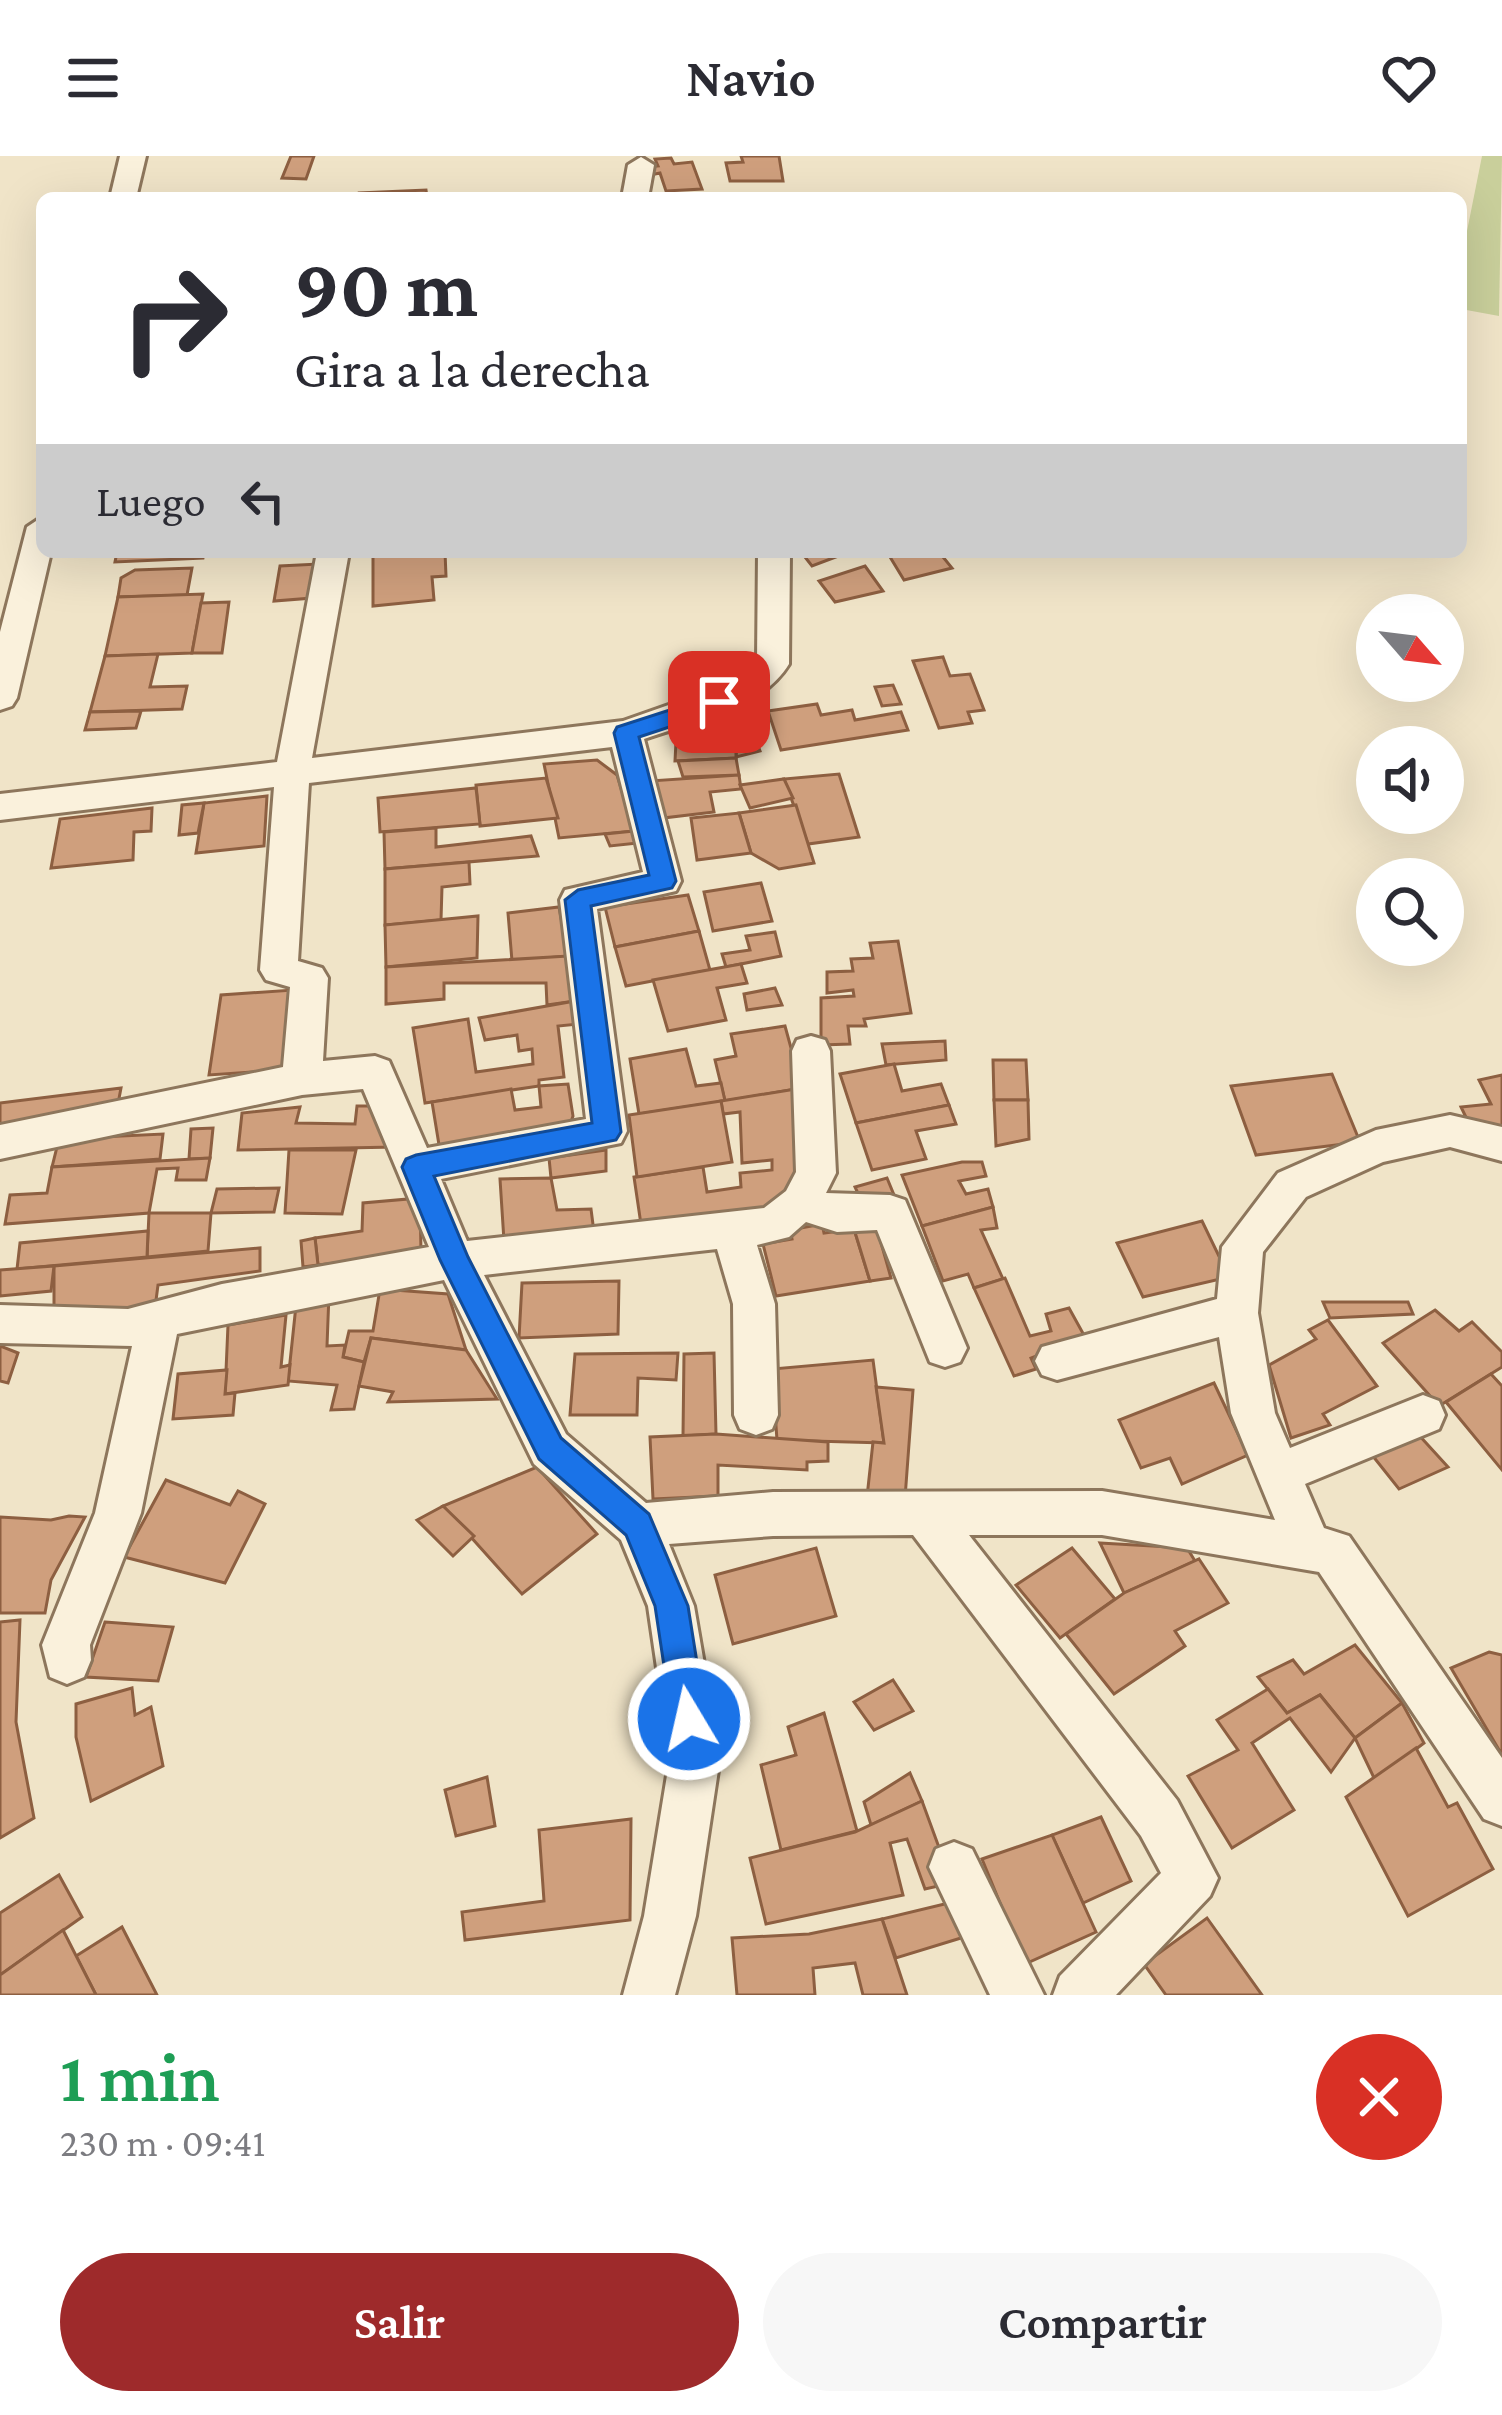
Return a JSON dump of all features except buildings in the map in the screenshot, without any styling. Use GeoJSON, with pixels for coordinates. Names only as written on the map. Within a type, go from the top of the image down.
{"type":"FeatureCollection","features":[{"type":"Feature","properties":{"kind":"street"},"geometry":{"type":"LineString","coordinates":[[124,192],[133,156]]}},
{"type":"Feature","properties":{"kind":"street"},"geometry":{"type":"LineString","coordinates":[[635,192],[641,165]]}},
{"type":"Feature","properties":{"kind":"street"},"geometry":{"type":"LineString","coordinates":[[0,698],[36,551]]}},
{"type":"Feature","properties":{"kind":"street"},"geometry":{"type":"LineString","coordinates":[[302,1079],[309,978],[278,970],[292,776],[332,558]]}},
{"type":"Feature","properties":{"kind":"street"},"geometry":{"type":"LineString","coordinates":[[0,807],[626,733],[749,689],[772,664],[774,558]]}},
{"type":"Feature","properties":{"kind":"street"},"geometry":{"type":"LineString","coordinates":[[416,1167],[607,1132],[578,900],[663,881],[626,733]]}},
{"type":"Feature","properties":{"kind":"street"},"geometry":{"type":"LineString","coordinates":[[0,1324],[128,1328],[222,1303],[455,1260],[774,1225],[800,1203],[816,1173],[811,1051]]}},
{"type":"Feature","properties":{"kind":"street"},"geometry":{"type":"LineString","coordinates":[[0,1142],[302,1079],[376,1072],[455,1260],[550,1449],[638,1525],[671,1606],[694,1756],[670,1916],[649,1995]]}},
{"type":"Feature","properties":{"kind":"street"},"geometry":{"type":"LineString","coordinates":[[1310,1549],[1253,1413],[1237,1313],[1244,1247],[1292,1185],[1376,1147],[1450,1131],[1502,1144]]}},
{"type":"Feature","properties":{"kind":"street"},"geometry":{"type":"LineString","coordinates":[[800,1203],[837,1214],[890,1212],[945,1348]]}},
{"type":"Feature","properties":{"kind":"street"},"geometry":{"type":"LineString","coordinates":[[732,1231],[754,1304],[756,1415]]}},
{"type":"Feature","properties":{"kind":"street"},"geometry":{"type":"LineString","coordinates":[[1057,1361],[1237,1313]]}},
{"type":"Feature","properties":{"kind":"street"},"geometry":{"type":"LineString","coordinates":[[67,1660],[66,1645],[118,1513],[158,1319]]}},
{"type":"Feature","properties":{"kind":"street"},"geometry":{"type":"LineString","coordinates":[[1278,1474],[1424,1415]]}},
{"type":"Feature","properties":{"kind":"street"},"geometry":{"type":"LineString","coordinates":[[638,1525],[773,1514],[1102,1513],[1333,1552],[1502,1802]]}},
{"type":"Feature","properties":{"kind":"street"},"geometry":{"type":"LineString","coordinates":[[925,1514],[1159,1818],[1192,1878],[1079,1995]]}},
{"type":"Feature","properties":{"kind":"street"},"geometry":{"type":"LineString","coordinates":[[954,1868],[1018,1995]]}},
{"type":"Feature","properties":{"kind":"green space"},"geometry":{"type":"Polygon","coordinates":[[[1482,156],[1502,156],[1499,316],[1467,310],[1467,231],[1482,156]]]}},
{"type":"Feature","properties":{"kind":"route"},"geometry":{"type":"LineString","coordinates":[[689,1719],[671,1606],[638,1525],[550,1449],[455,1260],[416,1167],[607,1132],[578,900],[663,881],[626,733],[719,702]]}}]}
